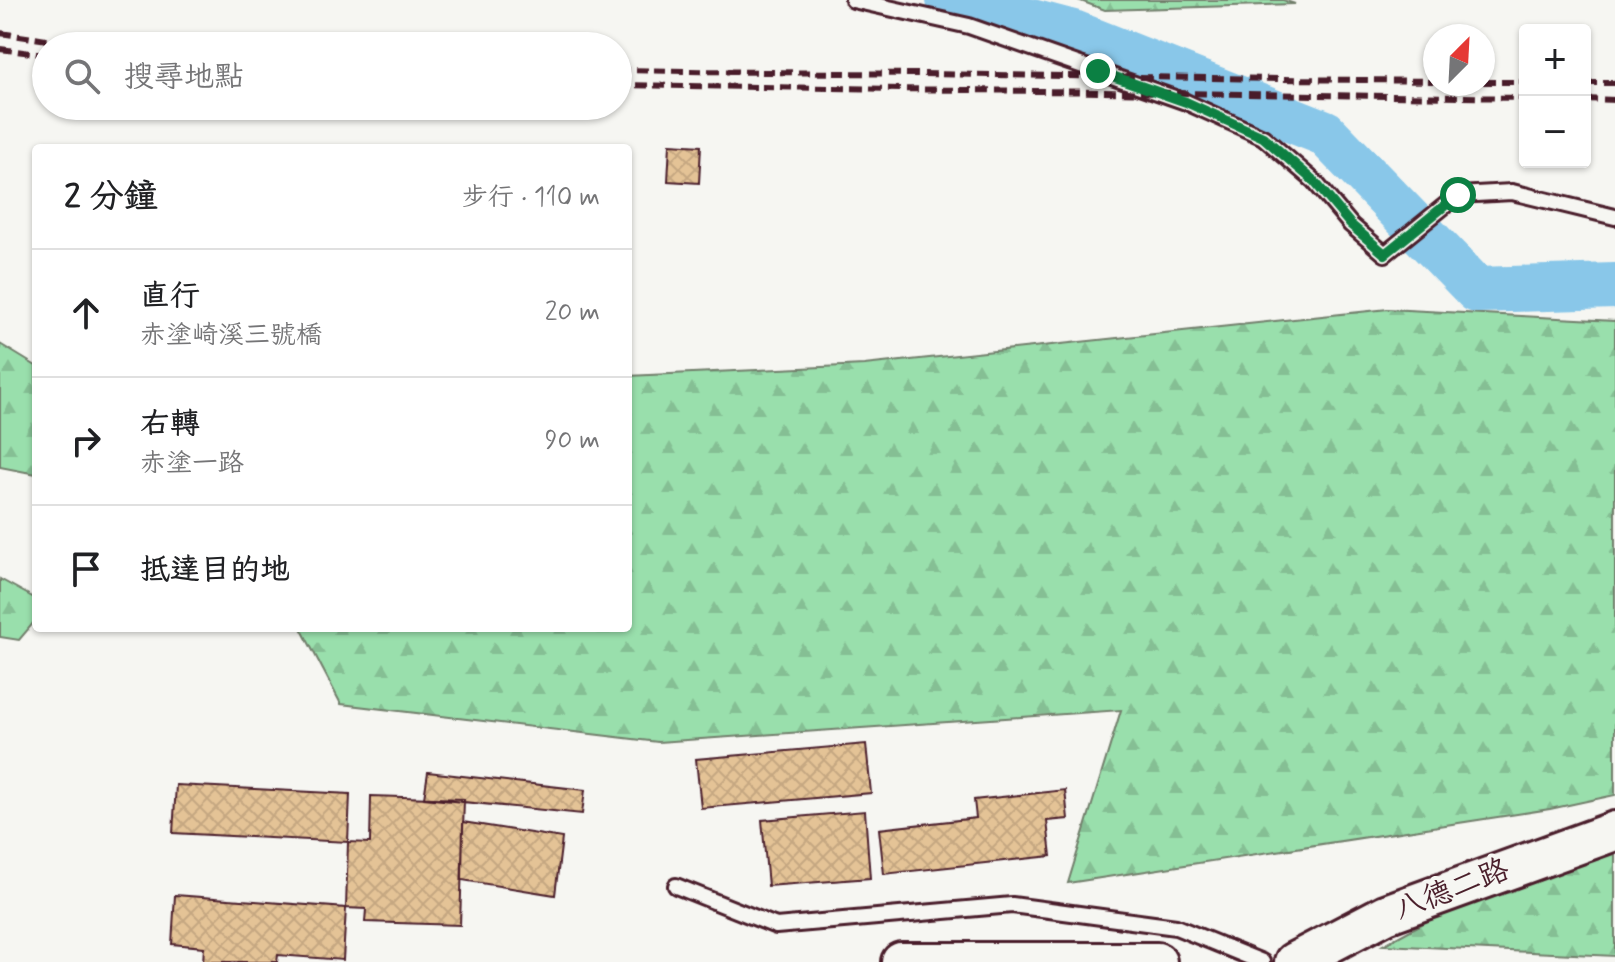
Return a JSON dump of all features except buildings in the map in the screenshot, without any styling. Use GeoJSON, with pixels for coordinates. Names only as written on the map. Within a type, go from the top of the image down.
{"type":"FeatureCollection","features":[{"type":"Feature","properties":{"kind":"street","name":"八德二路"},"geometry":{"type":"LineString","coordinates":[[1294,962],[1386,914],[1615,831]]}},
{"type":"Feature","properties":{"kind":"street"},"geometry":{"type":"LineString","coordinates":[[901,962],[1157,962]]}},
{"type":"Feature","properties":{"kind":"lane"},"geometry":{"type":"LineString","coordinates":[[853,0],[969,26],[1186,102],[1263,137],[1314,181],[1351,225],[1385,254],[1458,195],[1512,192],[1615,217]]}},
{"type":"Feature","properties":{"kind":"lane"},"geometry":{"type":"LineString","coordinates":[[676,886],[776,926],[1012,905],[1176,927],[1262,962]]}},
{"type":"Feature","properties":{"kind":"green space"},"geometry":{"type":"Polygon","coordinates":[[[1078,0],[1283,0],[1295,4],[1105,10],[1078,0]]]}},
{"type":"Feature","properties":{"kind":"green space"},"geometry":{"type":"Polygon","coordinates":[[[1388,309],[1615,321],[1615,795],[1550,809],[1068,883],[1121,710],[658,742],[341,704],[303,632],[632,632],[632,376],[864,365],[1388,309]]]}},
{"type":"Feature","properties":{"kind":"green space"},"geometry":{"type":"Polygon","coordinates":[[[0,344],[32,364],[32,473],[0,467],[0,344]]]}},
{"type":"Feature","properties":{"kind":"green space"},"geometry":{"type":"Polygon","coordinates":[[[0,579],[32,597],[32,625],[19,640],[0,637],[0,579]]]}},
{"type":"Feature","properties":{"kind":"green space"},"geometry":{"type":"Polygon","coordinates":[[[1615,851],[1615,956],[1383,945],[1440,914],[1615,851]]]}},
{"type":"Feature","properties":{"kind":"waterway"},"geometry":{"type":"LineString","coordinates":[[949,0],[1073,33],[1325,133],[1477,290],[1615,286]]}},
{"type":"Feature","properties":{"kind":"railway"},"geometry":{"type":"LineString","coordinates":[[0,33],[32,38]]}},
{"type":"Feature","properties":{"kind":"railway"},"geometry":{"type":"LineString","coordinates":[[0,49],[32,53]]}},
{"type":"Feature","properties":{"kind":"railway"},"geometry":{"type":"LineString","coordinates":[[632,70],[1423,81]]}},
{"type":"Feature","properties":{"kind":"railway"},"geometry":{"type":"LineString","coordinates":[[1495,82],[1519,82]]}},
{"type":"Feature","properties":{"kind":"railway"},"geometry":{"type":"LineString","coordinates":[[1591,83],[1615,83]]}},
{"type":"Feature","properties":{"kind":"railway"},"geometry":{"type":"LineString","coordinates":[[632,85],[1519,98]]}},
{"type":"Feature","properties":{"kind":"railway"},"geometry":{"type":"LineString","coordinates":[[1591,99],[1615,100]]}},
{"type":"Feature","properties":{"kind":"route"},"geometry":{"type":"LineString","coordinates":[[1098,71],[1186,102],[1263,137],[1314,181],[1351,225],[1385,254],[1458,195]]}}]}
